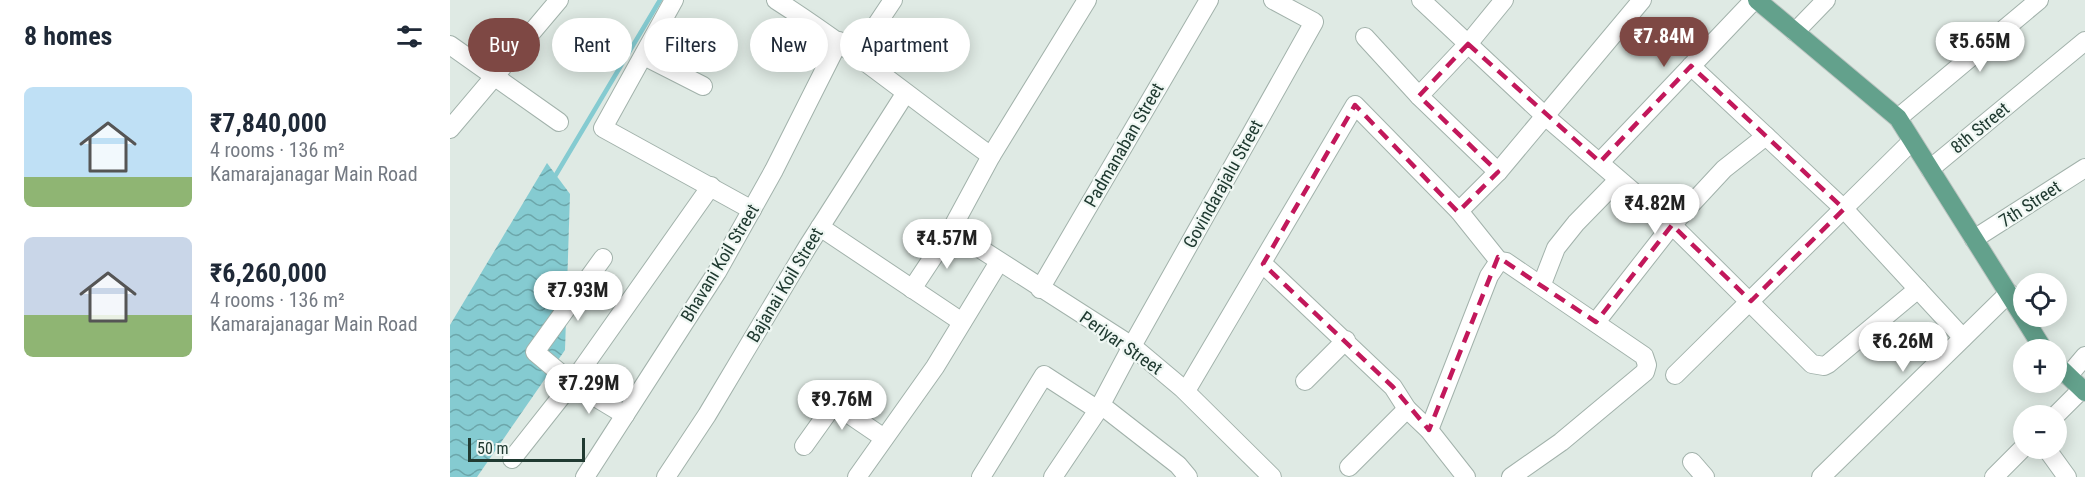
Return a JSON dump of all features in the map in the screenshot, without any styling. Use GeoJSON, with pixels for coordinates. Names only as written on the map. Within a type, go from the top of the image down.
{"type":"FeatureCollection","features":[{"type":"Feature","properties":{"kind":"main road"},"geometry":{"type":"LineString","coordinates":[[1755,0],[1898,118],[2037,339]]}},
{"type":"Feature","properties":{"kind":"main road"},"geometry":{"type":"LineString","coordinates":[[2067,375],[2083,391]]}},
{"type":"Feature","properties":{"kind":"street"},"geometry":{"type":"LineString","coordinates":[[450,129],[559,0]]}},
{"type":"Feature","properties":{"kind":"street"},"geometry":{"type":"LineString","coordinates":[[665,18],[675,0]]}},
{"type":"Feature","properties":{"kind":"street"},"geometry":{"type":"LineString","coordinates":[[776,0],[839,41]]}},
{"type":"Feature","properties":{"kind":"street"},"geometry":{"type":"LineString","coordinates":[[881,18],[893,0]]}},
{"type":"Feature","properties":{"kind":"street"},"geometry":{"type":"LineString","coordinates":[[912,289],[951,230],[991,156],[1087,0]]}},
{"type":"Feature","properties":{"kind":"street","name":"Padmanaban Street"},"geometry":{"type":"LineString","coordinates":[[1040,290],[1209,0]]}},
{"type":"Feature","properties":{"kind":"street","name":"Govindarajalu Street"},"geometry":{"type":"LineString","coordinates":[[1053,477],[1100,408],[1131,346],[1314,22],[1273,0]]}},
{"type":"Feature","properties":{"kind":"street"},"geometry":{"type":"LineString","coordinates":[[1421,0],[1545,116],[1672,225],[1812,364],[1824,366],[1918,289]]}},
{"type":"Feature","properties":{"kind":"street"},"geometry":{"type":"LineString","coordinates":[[1419,96],[1468,44],[1504,0]]}},
{"type":"Feature","properties":{"kind":"street"},"geometry":{"type":"LineString","coordinates":[[1459,211],[1498,172],[1642,0]]}},
{"type":"Feature","properties":{"kind":"street"},"geometry":{"type":"LineString","coordinates":[[1600,162],[1755,0]]}},
{"type":"Feature","properties":{"kind":"street"},"geometry":{"type":"LineString","coordinates":[[1795,32],[1826,0]]}},
{"type":"Feature","properties":{"kind":"street"},"geometry":{"type":"LineString","coordinates":[[1898,118],[2039,0]]}},
{"type":"Feature","properties":{"kind":"street"},"geometry":{"type":"LineString","coordinates":[[1365,37],[1419,96],[1498,172]]}},
{"type":"Feature","properties":{"kind":"street","name":"Bhavani Koil Street"},"geometry":{"type":"LineString","coordinates":[[585,477],[717,272],[752,210],[839,41]]}},
{"type":"Feature","properties":{"kind":"street","name":"8th Street"},"geometry":{"type":"LineString","coordinates":[[1930,169],[2085,41]]}},
{"type":"Feature","properties":{"kind":"street"},"geometry":{"type":"LineString","coordinates":[[450,45],[559,122]]}},
{"type":"Feature","properties":{"kind":"street"},"geometry":{"type":"LineString","coordinates":[[644,56],[603,128],[752,210]]}},
{"type":"Feature","properties":{"kind":"street"},"geometry":{"type":"LineString","coordinates":[[1691,66],[1844,209],[1963,338]]}},
{"type":"Feature","properties":{"kind":"street"},"geometry":{"type":"LineString","coordinates":[[675,72],[703,86]]}},
{"type":"Feature","properties":{"kind":"street"},"geometry":{"type":"LineString","coordinates":[[879,72],[905,94],[991,156]]}},
{"type":"Feature","properties":{"kind":"street","name":"Bajanai Koil Street"},"geometry":{"type":"LineString","coordinates":[[666,477],[707,416],[820,227],[905,94]]}},
{"type":"Feature","properties":{"kind":"street"},"geometry":{"type":"LineString","coordinates":[[1186,391],[1355,105],[1459,211],[1499,261],[1506,262],[1542,284],[1644,356],[1647,365],[1645,372],[1561,442],[1511,477]]}},
{"type":"Feature","properties":{"kind":"street"},"geometry":{"type":"LineString","coordinates":[[1596,322],[1672,225],[1724,169],[1766,136]]}},
{"type":"Feature","properties":{"kind":"street"},"geometry":{"type":"LineString","coordinates":[[1675,375],[1912,141]]}},
{"type":"Feature","properties":{"kind":"street","name":"7th Street"},"geometry":{"type":"LineString","coordinates":[[1974,239],[2085,168]]}},
{"type":"Feature","properties":{"kind":"street"},"geometry":{"type":"LineString","coordinates":[[1542,284],[1556,248],[1576,222],[1618,180]]}},
{"type":"Feature","properties":{"kind":"street"},"geometry":{"type":"LineString","coordinates":[[512,459],[572,383],[711,186]]}},
{"type":"Feature","properties":{"kind":"street"},"geometry":{"type":"LineString","coordinates":[[820,227],[962,322]]}},
{"type":"Feature","properties":{"kind":"street","name":"Periyar Street"},"geometry":{"type":"LineString","coordinates":[[951,230],[1040,290],[1131,346],[1186,391],[1272,477]]}},
{"type":"Feature","properties":{"kind":"street"},"geometry":{"type":"LineString","coordinates":[[603,258],[536,347],[536,355],[572,383],[625,415]]}},
{"type":"Feature","properties":{"kind":"street"},"geometry":{"type":"LineString","coordinates":[[1429,430],[1489,276],[1499,261]]}},
{"type":"Feature","properties":{"kind":"street"},"geometry":{"type":"LineString","coordinates":[[857,477],[935,367],[999,262]]}},
{"type":"Feature","properties":{"kind":"street"},"geometry":{"type":"LineString","coordinates":[[1263,264],[1346,340],[1393,387],[1407,410],[1429,430],[1466,477]]}},
{"type":"Feature","properties":{"kind":"street"},"geometry":{"type":"LineString","coordinates":[[1821,477],[2009,293]]}},
{"type":"Feature","properties":{"kind":"street"},"geometry":{"type":"LineString","coordinates":[[1305,381],[1346,340]]}},
{"type":"Feature","properties":{"kind":"street"},"geometry":{"type":"LineString","coordinates":[[2067,367],[2085,356]]}},
{"type":"Feature","properties":{"kind":"street"},"geometry":{"type":"LineString","coordinates":[[981,477],[1044,375],[1100,408],[1178,473]]}},
{"type":"Feature","properties":{"kind":"street"},"geometry":{"type":"LineString","coordinates":[[2067,405],[2083,391]]}},
{"type":"Feature","properties":{"kind":"street"},"geometry":{"type":"LineString","coordinates":[[804,446],[834,404],[884,438]]}},
{"type":"Feature","properties":{"kind":"street"},"geometry":{"type":"LineString","coordinates":[[1349,467],[1407,410]]}},
{"type":"Feature","properties":{"kind":"street"},"geometry":{"type":"LineString","coordinates":[[1994,477],[2013,458]]}},
{"type":"Feature","properties":{"kind":"street"},"geometry":{"type":"LineString","coordinates":[[2054,459],[2067,477]]}},
{"type":"Feature","properties":{"kind":"street"},"geometry":{"type":"LineString","coordinates":[[1692,462],[1705,477]]}},
{"type":"Feature","properties":{"kind":"highlighted area"},"geometry":{"type":"Polygon","coordinates":[[[1468,44],[1600,162],[1691,66],[1844,209],[1751,301],[1672,225],[1596,322],[1498,257],[1429,430],[1393,387],[1263,264],[1355,105],[1458,212],[1498,172],[1419,96],[1468,44]]]}},
{"type":"Feature","properties":{"kind":"water"},"geometry":{"type":"Polygon","coordinates":[[[547,163],[570,194],[565,350],[477,477],[450,477],[450,325],[547,163]]]}},
{"type":"Feature","properties":{"kind":"waterway"},"geometry":{"type":"LineString","coordinates":[[554,178],[660,0]]}}]}
